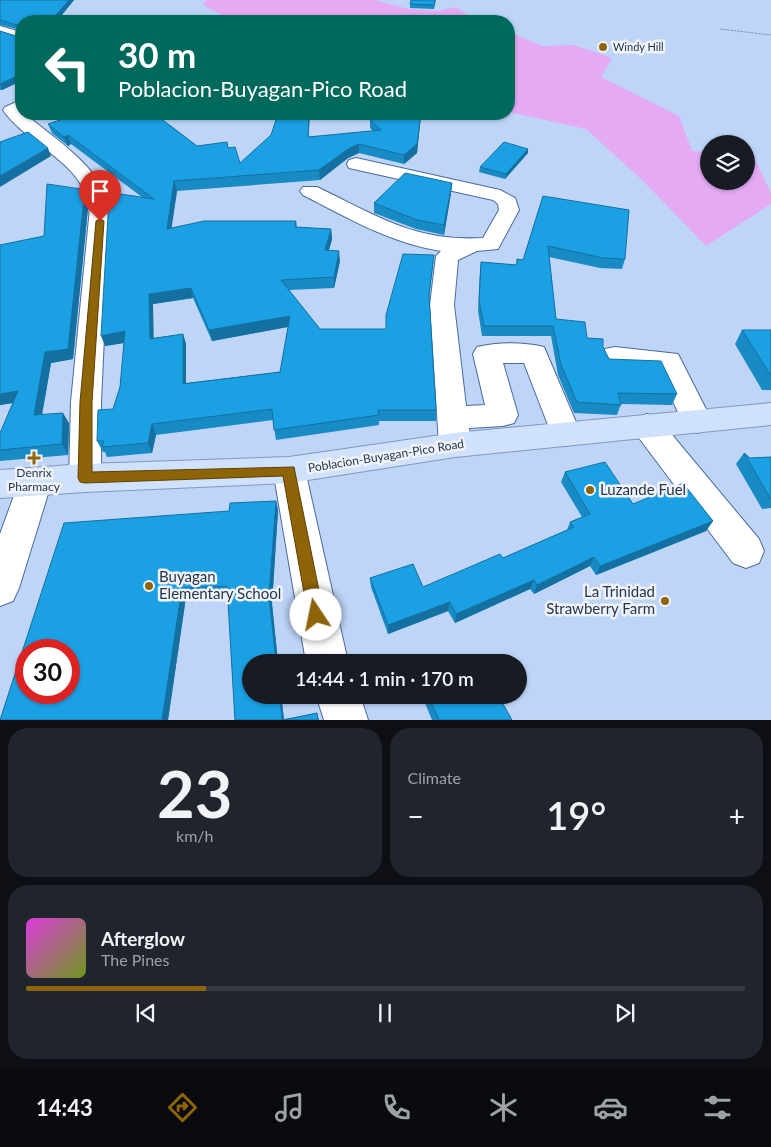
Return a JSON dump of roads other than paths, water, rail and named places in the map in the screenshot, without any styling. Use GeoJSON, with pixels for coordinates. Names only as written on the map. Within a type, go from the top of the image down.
{"type":"FeatureCollection","features":[{"type":"Feature","properties":{"kind":"main road","name":"Poblacion-Buyagan-Pico Road"},"geometry":{"type":"LineString","coordinates":[[0,484],[85,478],[289,470],[454,431],[508,427],[566,434],[771,414]]}},
{"type":"Feature","properties":{"kind":"street"},"geometry":{"type":"LineString","coordinates":[[0,30],[15,34]]}},
{"type":"Feature","properties":{"kind":"street"},"geometry":{"type":"LineString","coordinates":[[25,120],[79,169],[97,192],[100,208],[86,402],[85,478]]}},
{"type":"Feature","properties":{"kind":"street"},"geometry":{"type":"LineString","coordinates":[[310,191],[342,205],[388,231],[432,244],[490,244],[509,210],[508,202],[500,196],[356,164]]}},
{"type":"Feature","properties":{"kind":"street"},"geometry":{"type":"LineString","coordinates":[[454,431],[442,305],[447,256],[472,244]]}},
{"type":"Feature","properties":{"kind":"street"},"geometry":{"type":"LineString","coordinates":[[508,427],[487,354],[534,354],[566,434]]}},
{"type":"Feature","properties":{"kind":"street"},"geometry":{"type":"LineString","coordinates":[[615,356],[668,362],[696,421]]}},
{"type":"Feature","properties":{"kind":"street"},"geometry":{"type":"LineString","coordinates":[[647,426],[746,550]]}},
{"type":"Feature","properties":{"kind":"street"},"geometry":{"type":"LineString","coordinates":[[289,470],[325,654]]}},
{"type":"Feature","properties":{"kind":"street"},"geometry":{"type":"LineString","coordinates":[[0,588],[35,482]]}},
{"type":"Feature","properties":{"kind":"street"},"geometry":{"type":"LineString","coordinates":[[341,704],[346,720]]}},
{"type":"Feature","properties":{"kind":"place","name":"Windy Hill"},"geometry":{"type":"Point","coordinates":[603,47]}},
{"type":"Feature","properties":{"kind":"place","name":"Denrix Pharmacy"},"geometry":{"type":"Point","coordinates":[34,458]}},
{"type":"Feature","properties":{"kind":"place","name":"Luzande Fuel"},"geometry":{"type":"Point","coordinates":[590,490]}},
{"type":"Feature","properties":{"kind":"place","name":"Buyagan Elementary School"},"geometry":{"type":"Point","coordinates":[149,586]}},
{"type":"Feature","properties":{"kind":"place","name":"La Trinidad Strawberry Farm"},"geometry":{"type":"Point","coordinates":[665,601]}}]}
